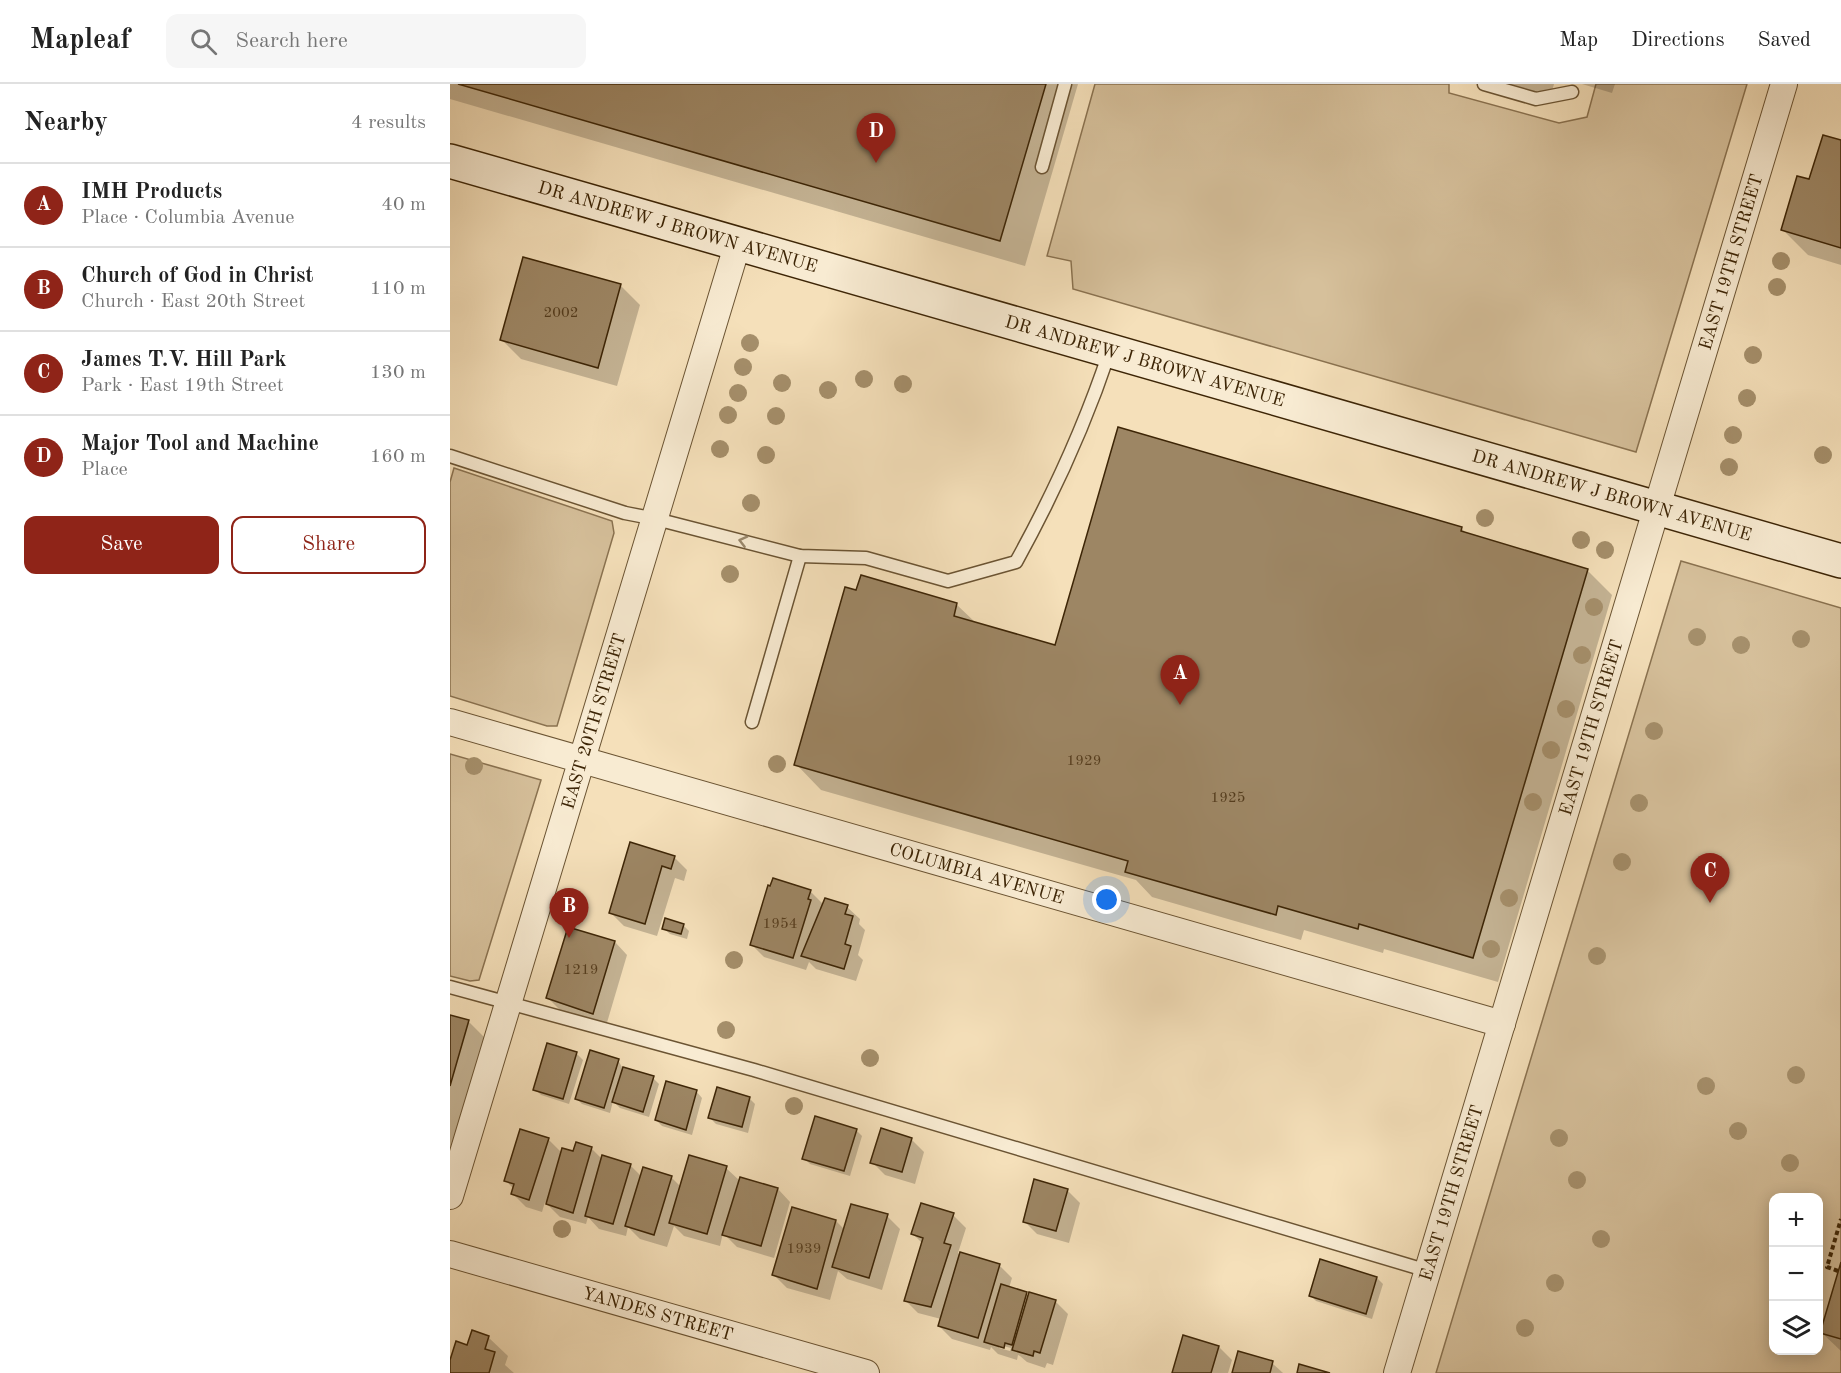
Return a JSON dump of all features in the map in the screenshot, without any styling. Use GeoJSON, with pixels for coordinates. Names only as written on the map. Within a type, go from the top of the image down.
{"type":"FeatureCollection","features":[{"type":"Feature","properties":{"kind":"main road","name":"DR ANDREW J BROWN AVENUE"},"geometry":{"type":"LineString","coordinates":[[450,161],[737,246],[1841,561]]}},
{"type":"Feature","properties":{"kind":"street","name":"EAST 19TH STREET"},"geometry":{"type":"LineString","coordinates":[[1397,1373],[1784,84]]}},
{"type":"Feature","properties":{"kind":"street","name":"EAST 20TH STREET"},"geometry":{"type":"LineString","coordinates":[[450,1196],[737,246]]}},
{"type":"Feature","properties":{"kind":"street","name":"COLUMBIA AVENUE"},"geometry":{"type":"LineString","coordinates":[[450,722],[1502,1024]]}},
{"type":"Feature","properties":{"kind":"street","name":"YANDES STREET"},"geometry":{"type":"LineString","coordinates":[[450,1254],[866,1373]]}},
{"type":"Feature","properties":{"kind":"lane"},"geometry":{"type":"LineString","coordinates":[[1042,166],[1065,84]]}},
{"type":"Feature","properties":{"kind":"lane"},"geometry":{"type":"LineString","coordinates":[[1484,84],[1536,99],[1572,92]]}},
{"type":"Feature","properties":{"kind":"lane"},"geometry":{"type":"LineString","coordinates":[[450,456],[625,513],[800,556],[866,558],[948,581],[1016,562],[1049,502],[1097,389],[1110,351]]}},
{"type":"Feature","properties":{"kind":"lane"},"geometry":{"type":"LineString","coordinates":[[752,722],[800,556]]}},
{"type":"Feature","properties":{"kind":"lane"},"geometry":{"type":"LineString","coordinates":[[450,987],[754,1070],[1428,1271]]}},
{"type":"Feature","properties":{"kind":"path"},"geometry":{"type":"LineString","coordinates":[[1838,1271],[1827,1268],[1841,1219]]}},
{"type":"Feature","properties":{"kind":"shaded area"},"geometry":{"type":"Polygon","coordinates":[[[1095,84],[1449,84],[1449,93],[1559,123],[1587,117],[1596,84],[1747,84],[1636,452],[1073,289],[1071,261],[1047,256],[1095,84]]]}},
{"type":"Feature","properties":{"kind":"shaded area"},"geometry":{"type":"Polygon","coordinates":[[[454,468],[612,521],[614,533],[557,726],[547,726],[450,696],[450,482],[454,468]]]}},
{"type":"Feature","properties":{"kind":"shaded area"},"geometry":{"type":"Polygon","coordinates":[[[1681,561],[1841,608],[1841,1373],[1436,1373],[1681,561]]]}},
{"type":"Feature","properties":{"kind":"shaded area"},"geometry":{"type":"Polygon","coordinates":[[[450,754],[541,780],[479,980],[470,981],[450,976],[450,754]]]}},
{"type":"Feature","properties":{"kind":"building"},"geometry":{"type":"Polygon","coordinates":[[[458,84],[1046,84],[1000,241],[458,84]]]}},
{"type":"Feature","properties":{"kind":"building"},"geometry":{"type":"Polygon","coordinates":[[[1823,135],[1841,140],[1841,248],[1781,230],[1797,176],[1809,179],[1823,135]]]}},
{"type":"Feature","properties":{"kind":"building"},"geometry":{"type":"Polygon","coordinates":[[[523,257],[621,284],[598,368],[500,340],[523,257]]]}},
{"type":"Feature","properties":{"kind":"building"},"geometry":{"type":"Polygon","coordinates":[[[1118,427],[1462,527],[1461,531],[1588,569],[1473,958],[1359,924],[1358,929],[1278,906],[1276,915],[1125,872],[1128,861],[794,765],[845,587],[856,590],[861,575],[957,603],[954,616],[1055,645],[1118,427]]]}},
{"type":"Feature","properties":{"kind":"building"},"geometry":{"type":"Polygon","coordinates":[[[630,842],[675,856],[671,869],[662,866],[645,924],[609,913],[630,842]]]}},
{"type":"Feature","properties":{"kind":"building"},"geometry":{"type":"Polygon","coordinates":[[[773,878],[811,890],[808,899],[811,900],[793,958],[750,945],[768,885],[770,886],[773,878]]]}},
{"type":"Feature","properties":{"kind":"building"},"geometry":{"type":"Polygon","coordinates":[[[825,898],[848,905],[845,914],[853,916],[845,944],[851,946],[844,969],[801,956],[825,898]]]}},
{"type":"Feature","properties":{"kind":"building"},"geometry":{"type":"Polygon","coordinates":[[[665,918],[684,924],[681,934],[662,929],[665,918]]]}},
{"type":"Feature","properties":{"kind":"building"},"geometry":{"type":"Polygon","coordinates":[[[568,927],[615,941],[593,1014],[546,998],[568,927]]]}},
{"type":"Feature","properties":{"kind":"building"},"geometry":{"type":"Polygon","coordinates":[[[450,1015],[469,1020],[450,1086],[450,1015]]]}},
{"type":"Feature","properties":{"kind":"building"},"geometry":{"type":"Polygon","coordinates":[[[547,1043],[577,1052],[563,1099],[533,1090],[547,1043]]]}},
{"type":"Feature","properties":{"kind":"building"},"geometry":{"type":"Polygon","coordinates":[[[590,1050],[619,1059],[604,1108],[575,1099],[590,1050]]]}},
{"type":"Feature","properties":{"kind":"building"},"geometry":{"type":"Polygon","coordinates":[[[623,1067],[654,1076],[643,1112],[612,1102],[623,1067]]]}},
{"type":"Feature","properties":{"kind":"building"},"geometry":{"type":"Polygon","coordinates":[[[666,1081],[697,1090],[686,1130],[655,1120],[666,1081]]]}},
{"type":"Feature","properties":{"kind":"building"},"geometry":{"type":"Polygon","coordinates":[[[717,1087],[750,1097],[742,1127],[708,1118],[717,1087]]]}},
{"type":"Feature","properties":{"kind":"building"},"geometry":{"type":"Polygon","coordinates":[[[815,1116],[857,1129],[844,1171],[802,1159],[815,1116]]]}},
{"type":"Feature","properties":{"kind":"building"},"geometry":{"type":"Polygon","coordinates":[[[881,1128],[912,1138],[902,1172],[870,1163],[881,1128]]]}},
{"type":"Feature","properties":{"kind":"building"},"geometry":{"type":"Polygon","coordinates":[[[520,1129],[549,1138],[529,1200],[511,1194],[514,1184],[504,1181],[520,1129]]]}},
{"type":"Feature","properties":{"kind":"building"},"geometry":{"type":"Polygon","coordinates":[[[576,1142],[592,1147],[573,1213],[546,1204],[562,1148],[573,1151],[576,1142]]]}},
{"type":"Feature","properties":{"kind":"building"},"geometry":{"type":"Polygon","coordinates":[[[602,1155],[631,1164],[613,1224],[585,1216],[602,1155]]]}},
{"type":"Feature","properties":{"kind":"building"},"geometry":{"type":"Polygon","coordinates":[[[689,1155],[727,1166],[707,1234],[669,1223],[689,1155]]]}},
{"type":"Feature","properties":{"kind":"building"},"geometry":{"type":"Polygon","coordinates":[[[643,1167],[672,1176],[654,1235],[625,1226],[643,1167]]]}},
{"type":"Feature","properties":{"kind":"building"},"geometry":{"type":"Polygon","coordinates":[[[740,1177],[778,1188],[761,1246],[722,1235],[740,1177]]]}},
{"type":"Feature","properties":{"kind":"building"},"geometry":{"type":"Polygon","coordinates":[[[1034,1179],[1068,1189],[1056,1231],[1023,1222],[1034,1179]]]}},
{"type":"Feature","properties":{"kind":"building"},"geometry":{"type":"Polygon","coordinates":[[[921,1203],[954,1213],[944,1243],[951,1245],[931,1307],[904,1301],[923,1238],[911,1234],[921,1203]]]}},
{"type":"Feature","properties":{"kind":"building"},"geometry":{"type":"Polygon","coordinates":[[[851,1204],[888,1214],[869,1278],[832,1267],[851,1204]]]}},
{"type":"Feature","properties":{"kind":"building"},"geometry":{"type":"Polygon","coordinates":[[[792,1207],[836,1220],[817,1289],[772,1275],[792,1207]]]}},
{"type":"Feature","properties":{"kind":"building"},"geometry":{"type":"Polygon","coordinates":[[[960,1252],[1000,1264],[978,1338],[938,1326],[960,1252]]]}},
{"type":"Feature","properties":{"kind":"building"},"geometry":{"type":"Polygon","coordinates":[[[1320,1259],[1377,1277],[1366,1314],[1309,1296],[1320,1259]]]}},
{"type":"Feature","properties":{"kind":"building"},"geometry":{"type":"Polygon","coordinates":[[[1841,1262],[1841,1339],[1823,1334],[1823,1323],[1841,1262]]]}},
{"type":"Feature","properties":{"kind":"building"},"geometry":{"type":"Polygon","coordinates":[[[1001,1284],[1027,1292],[1012,1345],[1005,1343],[1004,1348],[984,1342],[1001,1284]]]}},
{"type":"Feature","properties":{"kind":"building"},"geometry":{"type":"Polygon","coordinates":[[[1029,1292],[1056,1300],[1040,1353],[1034,1351],[1033,1356],[1012,1350],[1029,1292]]]}},
{"type":"Feature","properties":{"kind":"building"},"geometry":{"type":"Polygon","coordinates":[[[472,1330],[489,1336],[485,1349],[495,1352],[489,1373],[450,1373],[450,1360],[456,1341],[467,1345],[472,1330]]]}},
{"type":"Feature","properties":{"kind":"building"},"geometry":{"type":"Polygon","coordinates":[[[1183,1335],[1219,1346],[1211,1373],[1172,1373],[1183,1335]]]}},
{"type":"Feature","properties":{"kind":"building"},"geometry":{"type":"Polygon","coordinates":[[[1238,1351],[1273,1361],[1270,1373],[1232,1373],[1238,1351]]]}},
{"type":"Feature","properties":{"kind":"building"},"geometry":{"type":"Polygon","coordinates":[[[1299,1364],[1330,1373],[1297,1373],[1299,1364]]]}},
{"type":"Feature","properties":{"kind":"place","name":"Major Tool and Machine"},"geometry":{"type":"Point","coordinates":[876,163]}},
{"type":"Feature","properties":{"kind":"place","name":"IMH Products"},"geometry":{"type":"Point","coordinates":[1180,705]}},
{"type":"Feature","properties":{"kind":"place","name":"James T.V. Hill Park"},"geometry":{"type":"Point","coordinates":[1710,903]}},
{"type":"Feature","properties":{"kind":"place","name":"Church of God in Christ"},"geometry":{"type":"Point","coordinates":[569,938]}}]}
